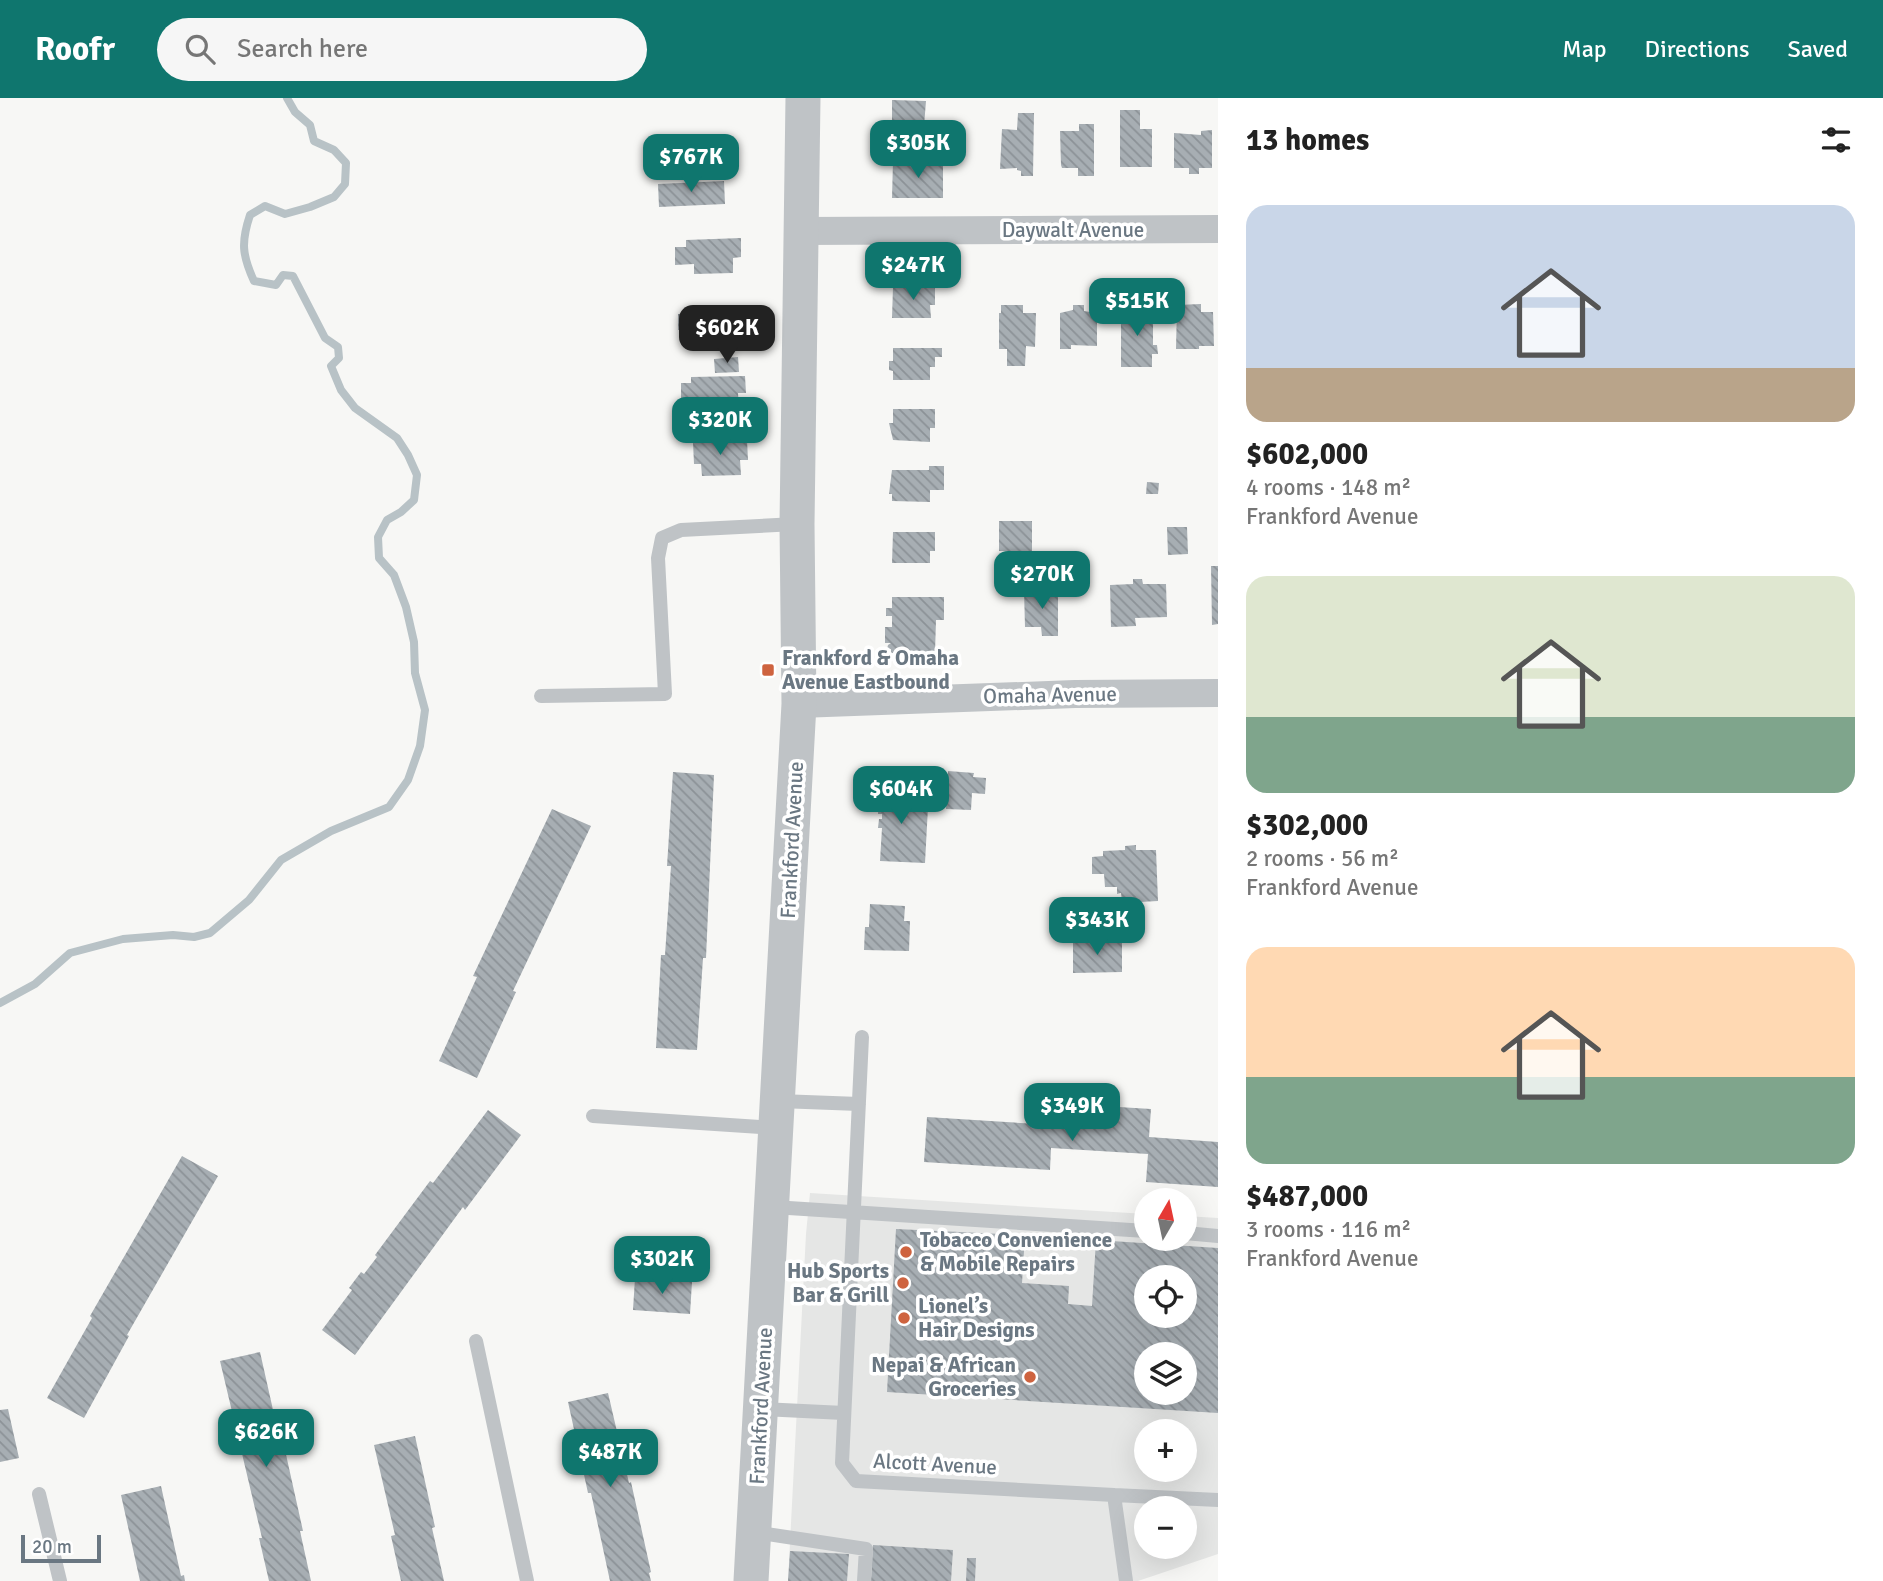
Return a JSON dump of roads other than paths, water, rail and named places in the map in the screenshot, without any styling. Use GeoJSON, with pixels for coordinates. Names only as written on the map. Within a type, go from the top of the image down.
{"type":"FeatureCollection","features":[{"type":"Feature","properties":{"kind":"street","name":"Frankford Avenue"},"geometry":{"type":"LineString","coordinates":[[751,1581],[799,704],[797,524],[803,98]]}},
{"type":"Feature","properties":{"kind":"street","name":"Daywalt Avenue"},"geometry":{"type":"LineString","coordinates":[[802,231],[1218,229]]}},
{"type":"Feature","properties":{"kind":"street","name":"Omaha Avenue"},"geometry":{"type":"LineString","coordinates":[[799,704],[1075,694],[1218,693]]}},
{"type":"Feature","properties":{"kind":"lane"},"geometry":{"type":"LineString","coordinates":[[541,696],[665,694],[658,558],[662,538],[681,530],[797,524]]}},
{"type":"Feature","properties":{"kind":"lane","name":"Alcott Avenue"},"geometry":{"type":"LineString","coordinates":[[862,1037],[842,1463],[856,1480],[1218,1500]]}},
{"type":"Feature","properties":{"kind":"lane"},"geometry":{"type":"LineString","coordinates":[[593,1116],[778,1115],[859,1104]]}},
{"type":"Feature","properties":{"kind":"lane"},"geometry":{"type":"LineString","coordinates":[[773,1207],[1134,1230]]}},
{"type":"Feature","properties":{"kind":"lane"},"geometry":{"type":"LineString","coordinates":[[1197,1234],[1218,1236]]}},
{"type":"Feature","properties":{"kind":"lane"},"geometry":{"type":"LineString","coordinates":[[476,1341],[527,1581]]}},
{"type":"Feature","properties":{"kind":"lane"},"geometry":{"type":"LineString","coordinates":[[761,1409],[844,1413]]}},
{"type":"Feature","properties":{"kind":"lane"},"geometry":{"type":"LineString","coordinates":[[39,1494],[60,1581]]}},
{"type":"Feature","properties":{"kind":"lane"},"geometry":{"type":"LineString","coordinates":[[1114,1495],[1126,1581]]}},
{"type":"Feature","properties":{"kind":"lane"},"geometry":{"type":"LineString","coordinates":[[754,1532],[866,1549],[864,1581]]}},
{"type":"Feature","properties":{"kind":"waterway"},"geometry":{"type":"LineString","coordinates":[[0,1003],[35,984],[70,953],[123,939],[173,935],[194,937],[210,933],[249,900],[281,860],[331,831],[389,807],[408,780],[420,746],[425,710],[415,673],[414,642],[406,607],[394,575],[379,558],[378,537],[387,520],[414,500],[417,475],[397,438],[355,408],[341,390],[331,366],[339,358],[338,347],[325,338],[293,276],[283,275],[276,285],[254,281],[245,256],[244,241],[250,215],[265,206],[285,214],[310,207],[334,197],[345,184],[346,163],[334,150],[314,141],[310,125],[295,112],[287,98]]}},
{"type":"Feature","properties":{"kind":"place","name":"Frankford & Omaha Avenue Eastbound"},"geometry":{"type":"Point","coordinates":[768,670]}},
{"type":"Feature","properties":{"kind":"place","name":"Tobacco Convenience & Mobile Repairs"},"geometry":{"type":"Point","coordinates":[906,1252]}},
{"type":"Feature","properties":{"kind":"place","name":"Hub Sports Bar & Grill"},"geometry":{"type":"Point","coordinates":[903,1283]}},
{"type":"Feature","properties":{"kind":"place","name":"Lionel’s Hair Designs"},"geometry":{"type":"Point","coordinates":[904,1318]}},
{"type":"Feature","properties":{"kind":"place","name":"Nepai & African Groceries"},"geometry":{"type":"Point","coordinates":[1030,1377]}}]}
